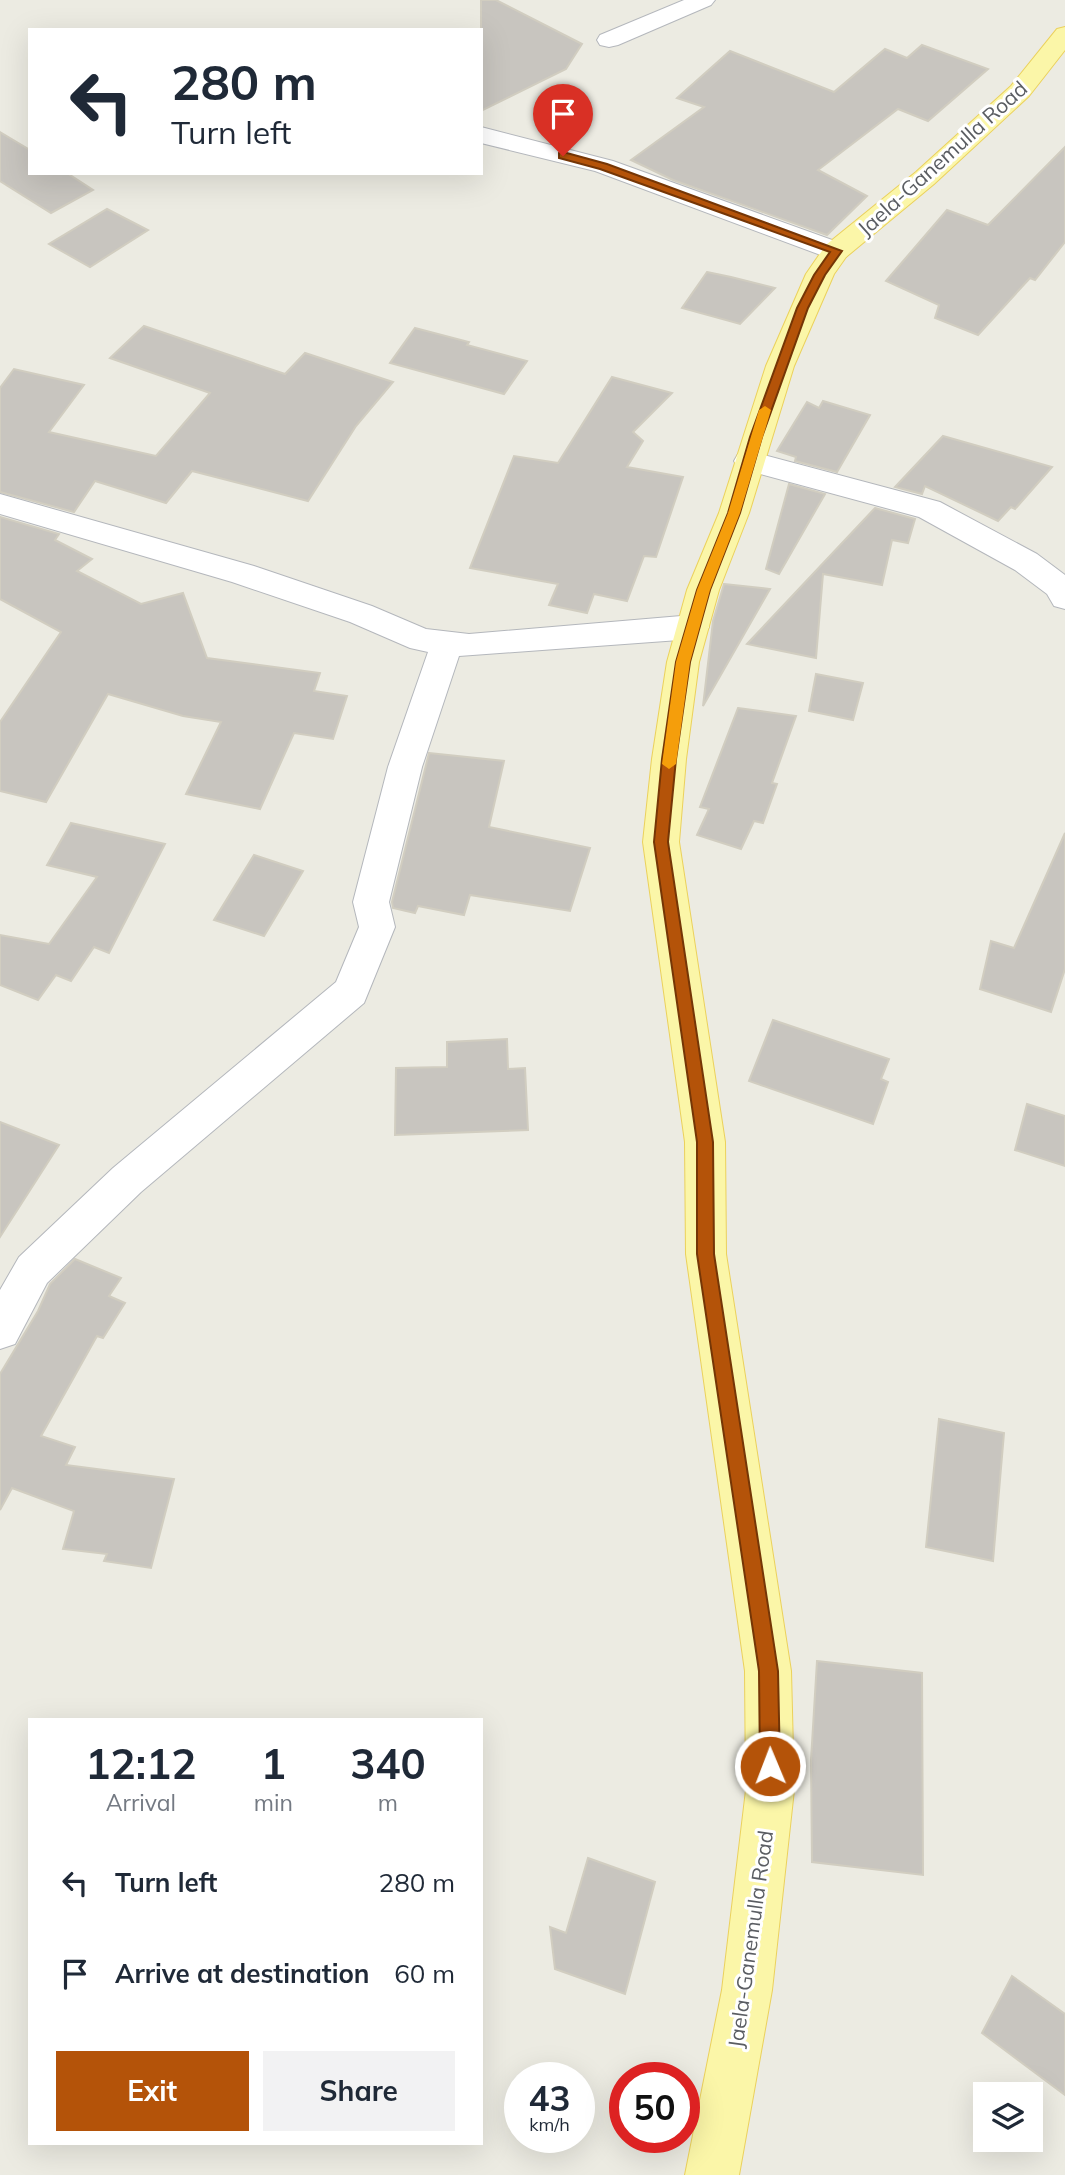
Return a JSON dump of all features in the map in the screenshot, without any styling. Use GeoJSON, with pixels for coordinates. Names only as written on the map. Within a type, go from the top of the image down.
{"type":"FeatureCollection","features":[{"type":"Feature","properties":{"kind":"main road","name":"Jaela-Ganemulla Road"},"geometry":{"type":"LineString","coordinates":[[712,2175],[747,1990],[770,1790],[768,1671],[706,1254],[705,1142],[661,842],[669,759],[683,662],[704,590],[734,513],[749,461],[803,308],[820,275],[836,251],[925,178],[1020,91],[1065,34]]}},
{"type":"Feature","properties":{"kind":"street"},"geometry":{"type":"LineString","coordinates":[[609,40],[703,0]]}},
{"type":"Feature","properties":{"kind":"street"},"geometry":{"type":"LineString","coordinates":[[483,136],[604,166],[836,251]]}},
{"type":"Feature","properties":{"kind":"street"},"geometry":{"type":"LineString","coordinates":[[749,461],[929,509],[1026,562],[1059,586],[1065,598]]}},
{"type":"Feature","properties":{"kind":"street"},"geometry":{"type":"LineString","coordinates":[[0,504],[243,574],[361,614],[421,640],[469,646],[693,627]]}},
{"type":"Feature","properties":{"kind":"street"},"geometry":{"type":"LineString","coordinates":[[0,1329],[33,1269],[127,1180],[351,992],[377,927],[372,902],[405,767],[447,643]]}},
{"type":"Feature","properties":{"kind":"building"},"geometry":{"type":"Polygon","coordinates":[[[481,0],[496,0],[582,44],[566,69],[483,110],[481,0]]]}},
{"type":"Feature","properties":{"kind":"building"},"geometry":{"type":"Polygon","coordinates":[[[922,45],[988,69],[928,121],[898,109],[818,170],[867,196],[827,235],[673,180],[631,160],[704,107],[677,98],[730,51],[834,92],[885,49],[907,58],[922,45]]]}},
{"type":"Feature","properties":{"kind":"building"},"geometry":{"type":"Polygon","coordinates":[[[0,132],[28,149],[28,175],[70,175],[93,190],[51,213],[0,181],[0,132]]]}},
{"type":"Feature","properties":{"kind":"building"},"geometry":{"type":"Polygon","coordinates":[[[1065,147],[1065,242],[1035,280],[1030,278],[978,335],[935,318],[939,305],[886,281],[947,210],[988,225],[1065,147]]]}},
{"type":"Feature","properties":{"kind":"building"},"geometry":{"type":"Polygon","coordinates":[[[107,209],[148,230],[90,267],[49,244],[107,209]]]}},
{"type":"Feature","properties":{"kind":"building"},"geometry":{"type":"Polygon","coordinates":[[[707,272],[775,288],[740,324],[682,308],[707,272]]]}},
{"type":"Feature","properties":{"kind":"building"},"geometry":{"type":"Polygon","coordinates":[[[144,326],[285,374],[305,353],[393,382],[356,426],[308,501],[192,471],[166,503],[95,481],[74,512],[0,492],[0,388],[14,369],[84,385],[49,432],[156,456],[210,393],[110,358],[144,326]]]}},
{"type":"Feature","properties":{"kind":"building"},"geometry":{"type":"Polygon","coordinates":[[[415,328],[527,361],[504,394],[390,363],[415,328]]]}},
{"type":"Feature","properties":{"kind":"building"},"geometry":{"type":"Polygon","coordinates":[[[612,377],[672,393],[633,432],[643,441],[627,467],[683,477],[656,557],[644,556],[627,601],[594,594],[587,613],[549,605],[558,584],[470,568],[514,456],[558,463],[612,377]]]}},
{"type":"Feature","properties":{"kind":"building"},"geometry":{"type":"Polygon","coordinates":[[[823,401],[870,415],[837,472],[795,461],[796,457],[777,451],[807,402],[819,408],[823,401]]]}},
{"type":"Feature","properties":{"kind":"building"},"geometry":{"type":"Polygon","coordinates":[[[943,436],[1052,467],[1015,509],[1011,507],[998,521],[925,486],[922,494],[895,487],[943,436]]]}},
{"type":"Feature","properties":{"kind":"building"},"geometry":{"type":"Polygon","coordinates":[[[789,484],[825,494],[779,574],[766,569],[789,484]]]}},
{"type":"Feature","properties":{"kind":"building"},"geometry":{"type":"Polygon","coordinates":[[[875,508],[915,519],[908,543],[892,540],[882,585],[823,574],[816,658],[747,644],[875,508]]]}},
{"type":"Feature","properties":{"kind":"building"},"geometry":{"type":"Polygon","coordinates":[[[0,517],[59,534],[55,540],[92,559],[77,571],[141,604],[183,593],[207,658],[320,673],[314,691],[347,696],[333,739],[294,733],[260,809],[186,794],[221,722],[183,716],[108,694],[46,802],[0,791],[0,722],[61,632],[0,599],[0,517]]]}},
{"type":"Feature","properties":{"kind":"building"},"geometry":{"type":"Polygon","coordinates":[[[724,584],[770,589],[703,706],[713,621],[724,584]]]}},
{"type":"Feature","properties":{"kind":"building"},"geometry":{"type":"Polygon","coordinates":[[[816,674],[863,683],[853,720],[809,711],[816,674]]]}},
{"type":"Feature","properties":{"kind":"building"},"geometry":{"type":"Polygon","coordinates":[[[738,708],[796,716],[772,783],[777,784],[763,823],[754,821],[741,849],[697,835],[709,809],[700,807],[738,708]]]}},
{"type":"Feature","properties":{"kind":"building"},"geometry":{"type":"Polygon","coordinates":[[[429,753],[504,761],[489,827],[590,848],[570,911],[470,895],[464,915],[418,906],[415,913],[393,908],[392,902],[429,753]]]}},
{"type":"Feature","properties":{"kind":"building"},"geometry":{"type":"Polygon","coordinates":[[[71,823],[165,844],[109,953],[94,947],[71,981],[56,975],[38,1000],[0,985],[0,935],[49,944],[97,877],[47,865],[71,823]]]}},
{"type":"Feature","properties":{"kind":"building"},"geometry":{"type":"Polygon","coordinates":[[[1065,833],[1065,969],[1051,1012],[980,989],[991,941],[1014,948],[1065,833]]]}},
{"type":"Feature","properties":{"kind":"building"},"geometry":{"type":"Polygon","coordinates":[[[254,855],[303,871],[264,936],[214,920],[254,855]]]}},
{"type":"Feature","properties":{"kind":"building"},"geometry":{"type":"Polygon","coordinates":[[[773,1020],[889,1059],[881,1079],[888,1082],[873,1124],[749,1081],[773,1020]]]}},
{"type":"Feature","properties":{"kind":"building"},"geometry":{"type":"Polygon","coordinates":[[[507,1039],[508,1069],[525,1068],[528,1130],[395,1135],[396,1068],[447,1067],[447,1042],[507,1039]]]}},
{"type":"Feature","properties":{"kind":"building"},"geometry":{"type":"Polygon","coordinates":[[[1027,1104],[1065,1116],[1065,1166],[1015,1150],[1027,1104]]]}},
{"type":"Feature","properties":{"kind":"building"},"geometry":{"type":"Polygon","coordinates":[[[0,1122],[59,1145],[0,1237],[0,1122]]]}},
{"type":"Feature","properties":{"kind":"building"},"geometry":{"type":"Polygon","coordinates":[[[75,1259],[121,1278],[109,1296],[125,1303],[103,1338],[97,1336],[41,1436],[75,1447],[66,1465],[174,1479],[151,1568],[104,1561],[107,1554],[63,1549],[74,1511],[12,1488],[0,1510],[0,1374],[38,1311],[50,1284],[75,1259]]]}},
{"type":"Feature","properties":{"kind":"building"},"geometry":{"type":"Polygon","coordinates":[[[939,1419],[1004,1433],[993,1561],[926,1547],[939,1419]]]}},
{"type":"Feature","properties":{"kind":"building"},"geometry":{"type":"Polygon","coordinates":[[[817,1661],[922,1673],[923,1875],[812,1862],[811,1760],[817,1661]]]}},
{"type":"Feature","properties":{"kind":"building"},"geometry":{"type":"Polygon","coordinates":[[[588,1858],[655,1882],[625,1994],[555,1969],[550,1927],[566,1933],[588,1858]]]}},
{"type":"Feature","properties":{"kind":"building"},"geometry":{"type":"Polygon","coordinates":[[[1012,1976],[1065,2014],[1065,2095],[982,2033],[1012,1976]]]}},
{"type":"Feature","properties":{"kind":"slow traffic"},"geometry":{"type":"LineString","coordinates":[[669,764],[683,662],[704,590],[734,513],[765,410]]}},
{"type":"Feature","properties":{"kind":"route"},"geometry":{"type":"LineString","coordinates":[[563,156],[604,166],[836,251],[803,308],[780,366],[734,513],[704,590],[683,662],[669,759],[661,842],[705,1142],[706,1254],[768,1671],[770,1766]]}}]}
